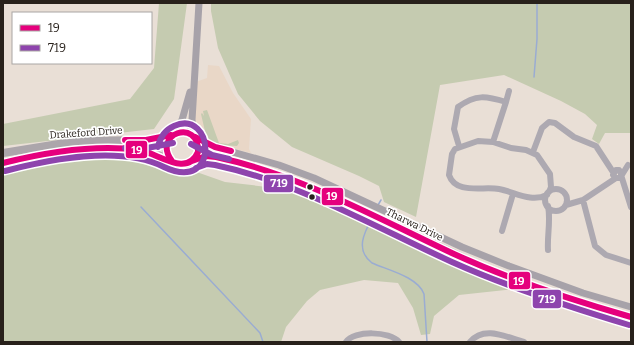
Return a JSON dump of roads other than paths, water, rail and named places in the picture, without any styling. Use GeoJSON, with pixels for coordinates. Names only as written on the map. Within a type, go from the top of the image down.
{"type":"FeatureCollection","features":[{"type":"Feature","properties":{"kind":"highway"},"geometry":{"type":"LineString","coordinates":[[184,131],[194,137],[199,147],[198,152],[192,161],[182,164],[172,161],[166,149],[168,139],[172,135],[184,131]]}},
{"type":"Feature","properties":{"kind":"highway","name":"Drakeford Drive"},"geometry":{"type":"LineString","coordinates":[[3,153],[45,145],[94,140],[146,140],[172,135]]}},
{"type":"Feature","properties":{"kind":"highway","name":"Drakeford Drive"},"geometry":{"type":"LineString","coordinates":[[3,163],[50,154],[105,149],[139,150],[172,161]]}},
{"type":"Feature","properties":{"kind":"main road"},"geometry":{"type":"LineString","coordinates":[[194,137],[192,120],[194,61],[199,3]]}},
{"type":"Feature","properties":{"kind":"main road"},"geometry":{"type":"LineString","coordinates":[[172,135],[178,128],[188,103],[194,61]]}},
{"type":"Feature","properties":{"kind":"main road","name":"Tharwa Drive"},"geometry":{"type":"LineString","coordinates":[[194,137],[222,150],[252,157],[305,174],[462,247],[509,266],[631,307]]}},
{"type":"Feature","properties":{"kind":"main road","name":"Tharwa Drive"},"geometry":{"type":"LineString","coordinates":[[192,161],[198,157],[211,157],[260,169],[315,188],[452,253],[499,273],[559,295],[631,317]]}},
{"type":"Feature","properties":{"kind":"street"},"geometry":{"type":"LineString","coordinates":[[493,142],[509,91]]}},
{"type":"Feature","properties":{"kind":"street"},"geometry":{"type":"LineString","coordinates":[[459,146],[454,129],[458,107],[469,99],[484,97],[506,102]]}},
{"type":"Feature","properties":{"kind":"street"},"geometry":{"type":"LineString","coordinates":[[533,152],[542,128],[545,124],[552,122],[574,137],[596,146],[624,184],[631,207]]}},
{"type":"Feature","properties":{"kind":"street"},"geometry":{"type":"LineString","coordinates":[[629,164],[582,201],[566,205],[562,209],[556,210],[551,209],[547,204],[537,198],[513,194],[498,189],[468,188],[452,182],[449,175],[452,154],[459,146],[478,141],[493,142],[511,148],[533,152],[547,167],[552,180],[559,189],[565,194],[582,201],[592,228],[594,244],[598,250],[606,255],[631,263]]}},
{"type":"Feature","properties":{"kind":"street"},"geometry":{"type":"LineString","coordinates":[[548,250],[547,234],[549,219],[547,204],[548,193],[552,180]]}},
{"type":"Feature","properties":{"kind":"street"},"geometry":{"type":"LineString","coordinates":[[537,198],[559,189]]}},
{"type":"Feature","properties":{"kind":"street"},"geometry":{"type":"LineString","coordinates":[[502,231],[513,194]]}},
{"type":"Feature","properties":{"kind":"street"},"geometry":{"type":"LineString","coordinates":[[565,194],[566,205]]}},
{"type":"Feature","properties":{"kind":"street"},"geometry":{"type":"LineString","coordinates":[[549,219],[556,210]]}},
{"type":"Feature","properties":{"kind":"street"},"geometry":{"type":"LineString","coordinates":[[470,342],[479,334],[488,332],[524,342]]}},
{"type":"Feature","properties":{"kind":"street"},"geometry":{"type":"LineString","coordinates":[[346,342],[352,336],[362,333],[390,336],[399,342]]}},
{"type":"Feature","properties":{"kind":"waterway"},"geometry":{"type":"LineString","coordinates":[[534,77],[537,39],[537,3]]}},
{"type":"Feature","properties":{"kind":"waterway"},"geometry":{"type":"LineString","coordinates":[[378,205],[381,200]]}},
{"type":"Feature","properties":{"kind":"waterway"},"geometry":{"type":"LineString","coordinates":[[141,207],[260,333],[263,342]]}},
{"type":"Feature","properties":{"kind":"waterway"},"geometry":{"type":"LineString","coordinates":[[372,218],[364,235],[362,247],[364,253],[372,263],[402,275],[416,283],[421,288],[424,294],[427,342]]}}]}
